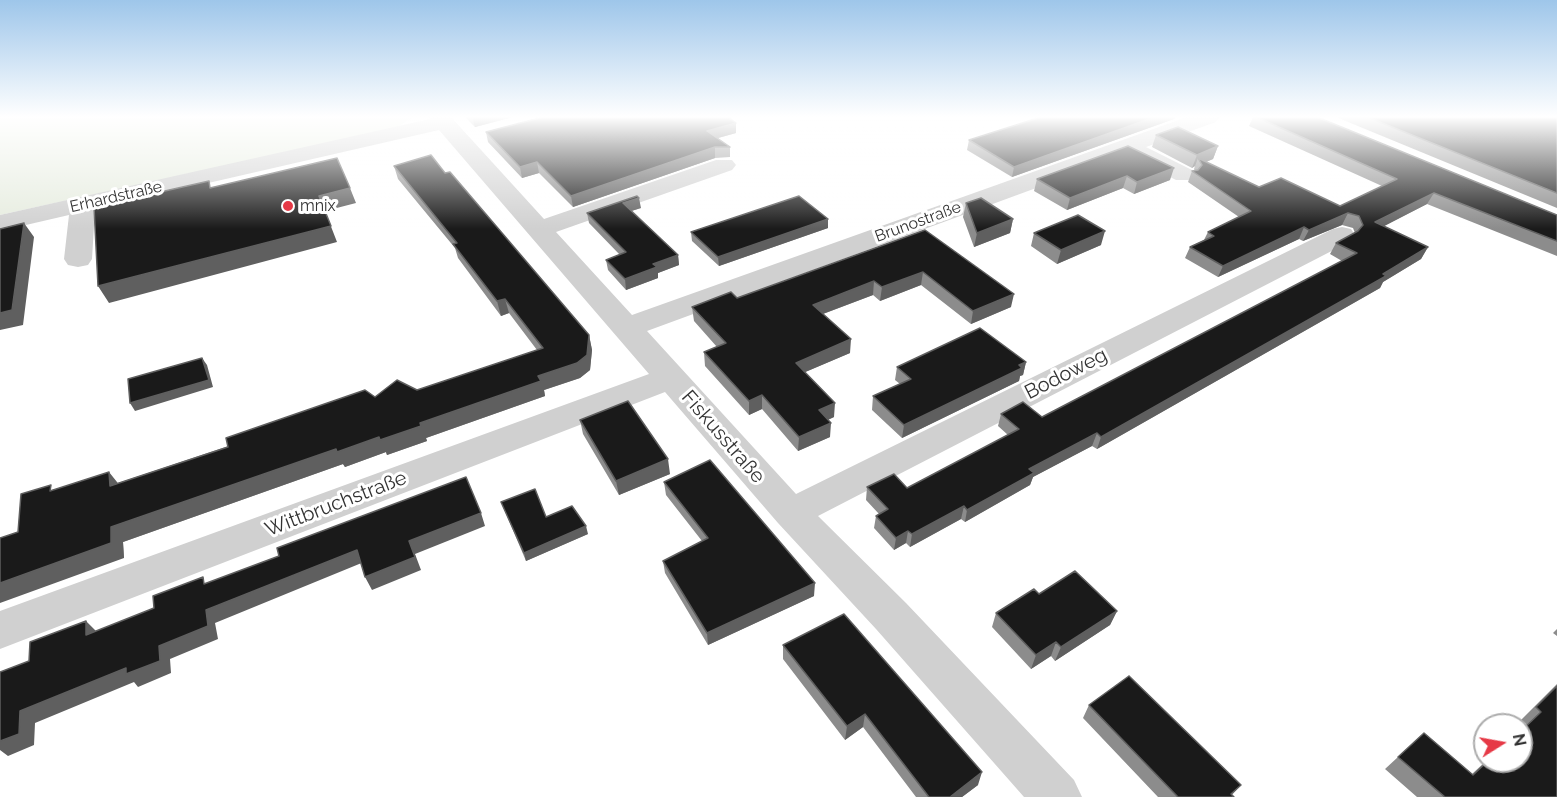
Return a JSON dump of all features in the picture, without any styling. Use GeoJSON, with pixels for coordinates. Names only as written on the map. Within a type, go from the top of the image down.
{"type":"FeatureCollection","features":[{"type":"Feature","properties":{"kind":"street","name":"Erhardstraße"},"geometry":{"type":"LineString","coordinates":[[0,223],[331,154]]}},
{"type":"Feature","properties":{"kind":"street","name":"Fiskusstraße"},"geometry":{"type":"LineString","coordinates":[[477,154],[790,513],[891,616],[1057,797]]}},
{"type":"Feature","properties":{"kind":"street","name":"Brunostraße"},"geometry":{"type":"LineString","coordinates":[[628,327],[1107,154]]}},
{"type":"Feature","properties":{"kind":"street"},"geometry":{"type":"LineString","coordinates":[[1142,154],[1184,175]]}},
{"type":"Feature","properties":{"kind":"street"},"geometry":{"type":"LineString","coordinates":[[540,229],[724,165]]}},
{"type":"Feature","properties":{"kind":"street"},"geometry":{"type":"LineString","coordinates":[[78,259],[83,204]]}},
{"type":"Feature","properties":{"kind":"street","name":"Bodoweg"},"geometry":{"type":"LineString","coordinates":[[790,513],[1342,235]]}},
{"type":"Feature","properties":{"kind":"street","name":"Wittbruchstraße"},"geometry":{"type":"LineString","coordinates":[[0,630],[671,378]]}},
{"type":"Feature","properties":{"kind":"shaded area"},"geometry":{"type":"Polygon","coordinates":[[[0,154],[277,154],[0,215],[0,154]]]}},
{"type":"Feature","properties":{"kind":"building"},"geometry":{"type":"Polygon","coordinates":[[[508,154],[694,154],[571,196],[537,162],[520,167],[508,154]]]}},
{"type":"Feature","properties":{"kind":"building"},"geometry":{"type":"Polygon","coordinates":[[[993,154],[1050,154],[1014,167],[993,154]]]}},
{"type":"Feature","properties":{"kind":"building"},"geometry":{"type":"Polygon","coordinates":[[[1105,154],[1145,154],[1174,168],[1137,182],[1127,176],[1070,198],[1037,179],[1105,154]]]}},
{"type":"Feature","properties":{"kind":"building"},"geometry":{"type":"Polygon","coordinates":[[[1341,154],[1408,154],[1557,215],[1557,241],[1434,193],[1375,222],[1428,247],[1383,274],[1386,276],[1101,437],[1097,433],[1029,469],[1034,473],[967,510],[964,506],[912,534],[908,531],[896,538],[876,516],[888,509],[867,487],[894,474],[907,488],[1019,429],[1001,414],[1023,402],[1042,417],[1357,253],[1336,243],[1358,231],[1363,225],[1359,216],[1348,213],[1309,230],[1304,227],[1223,266],[1190,247],[1214,236],[1208,232],[1251,211],[1192,171],[1198,170],[1202,165],[1198,158],[1259,187],[1281,178],[1340,206],[1397,179],[1341,154]]]}},
{"type":"Feature","properties":{"kind":"building"},"geometry":{"type":"Polygon","coordinates":[[[1460,154],[1557,154],[1557,193],[1460,154]]]}},
{"type":"Feature","properties":{"kind":"building"},"geometry":{"type":"Polygon","coordinates":[[[431,155],[445,173],[450,172],[589,335],[587,355],[577,363],[538,376],[541,381],[420,423],[421,426],[380,440],[379,437],[337,452],[336,449],[111,527],[111,543],[0,583],[0,538],[18,532],[21,494],[51,485],[50,491],[109,472],[110,486],[228,447],[226,438],[365,390],[375,397],[397,380],[417,390],[543,348],[505,299],[497,301],[453,244],[457,243],[394,166],[431,155]]]}},
{"type":"Feature","properties":{"kind":"building"},"geometry":{"type":"Polygon","coordinates":[[[337,158],[350,188],[319,196],[331,226],[98,286],[94,207],[209,181],[210,188],[337,158]]]}},
{"type":"Feature","properties":{"kind":"building"},"geometry":{"type":"Polygon","coordinates":[[[637,196],[639,198],[623,203],[678,255],[653,264],[657,267],[625,279],[606,260],[626,252],[587,213],[637,196]]]}},
{"type":"Feature","properties":{"kind":"building"},"geometry":{"type":"Polygon","coordinates":[[[799,196],[828,219],[718,257],[691,232],[799,196]]]}},
{"type":"Feature","properties":{"kind":"building"},"geometry":{"type":"Polygon","coordinates":[[[981,198],[1013,219],[977,233],[966,203],[981,198]]]}},
{"type":"Feature","properties":{"kind":"building"},"geometry":{"type":"Polygon","coordinates":[[[1078,215],[1105,231],[1061,250],[1034,233],[1078,215]]]}},
{"type":"Feature","properties":{"kind":"building"},"geometry":{"type":"Polygon","coordinates":[[[24,223],[12,310],[0,313],[0,229],[24,223]]]}},
{"type":"Feature","properties":{"kind":"building"},"geometry":{"type":"Polygon","coordinates":[[[925,230],[1014,294],[973,311],[923,272],[882,287],[874,281],[813,305],[851,339],[796,363],[835,403],[819,410],[831,423],[799,437],[762,395],[749,401],[704,352],[726,343],[692,307],[731,292],[737,298],[925,230]]]}},
{"type":"Feature","properties":{"kind":"building"},"geometry":{"type":"Polygon","coordinates":[[[980,328],[1026,362],[1019,365],[1022,368],[904,425],[873,396],[911,379],[897,367],[980,328]]]}},
{"type":"Feature","properties":{"kind":"building"},"geometry":{"type":"Polygon","coordinates":[[[202,358],[209,380],[130,403],[128,379],[202,358]]]}},
{"type":"Feature","properties":{"kind":"building"},"geometry":{"type":"Polygon","coordinates":[[[628,401],[668,459],[616,481],[580,420],[628,401]]]}},
{"type":"Feature","properties":{"kind":"building"},"geometry":{"type":"Polygon","coordinates":[[[710,460],[815,583],[707,633],[663,561],[708,538],[664,482],[710,460]]]}},
{"type":"Feature","properties":{"kind":"building"},"geometry":{"type":"Polygon","coordinates":[[[466,477],[481,513],[409,541],[415,557],[365,577],[357,550],[206,610],[208,626],[159,646],[160,661],[126,674],[126,668],[20,711],[19,734],[0,741],[0,672],[29,661],[30,642],[86,621],[86,635],[154,608],[153,596],[203,577],[204,584],[279,556],[277,548],[466,477]]]}},
{"type":"Feature","properties":{"kind":"building"},"geometry":{"type":"Polygon","coordinates":[[[535,489],[546,517],[572,506],[586,526],[524,553],[501,502],[535,489]]]}},
{"type":"Feature","properties":{"kind":"building"},"geometry":{"type":"Polygon","coordinates":[[[1075,571],[1117,611],[1061,647],[1056,642],[1036,655],[996,613],[1034,589],[1039,594],[1075,571]]]}},
{"type":"Feature","properties":{"kind":"building"},"geometry":{"type":"Polygon","coordinates":[[[844,614],[982,772],[950,797],[929,797],[865,714],[847,726],[783,645],[844,614]]]}},
{"type":"Feature","properties":{"kind":"building"},"geometry":{"type":"Polygon","coordinates":[[[1129,676],[1241,785],[1231,794],[1234,797],[1178,797],[1089,705],[1129,676]]]}},
{"type":"Feature","properties":{"kind":"building"},"geometry":{"type":"Polygon","coordinates":[[[1557,686],[1557,797],[1445,797],[1398,757],[1424,733],[1473,775],[1475,773],[1533,773],[1533,720],[1541,712],[1536,707],[1557,686]]]}},
{"type":"Feature","properties":{"kind":"place","name":"mnix"},"geometry":{"type":"Point","coordinates":[288,206]}}]}
